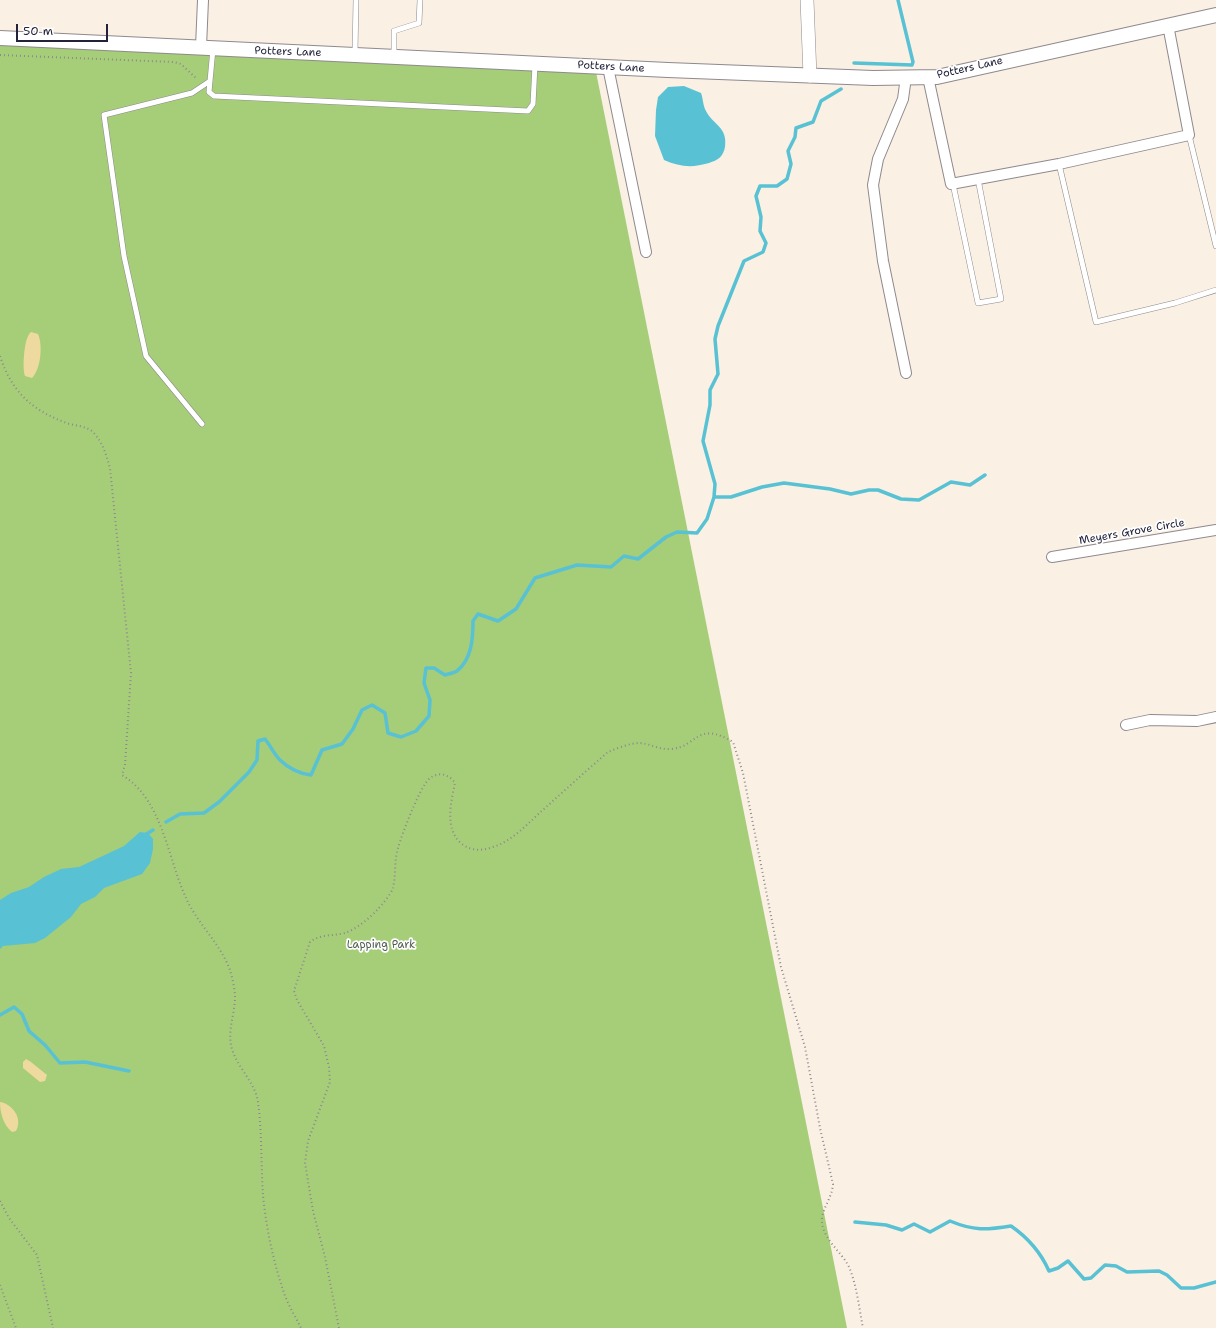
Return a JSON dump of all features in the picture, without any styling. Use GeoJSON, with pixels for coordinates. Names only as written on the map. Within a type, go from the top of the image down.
{"type":"FeatureCollection","features":[{"type":"Feature","properties":{"kind":"main road","name":"Potters Lane"},"geometry":{"type":"LineString","coordinates":[[0,38],[810,76],[937,77],[1216,15]]}},
{"type":"Feature","properties":{"kind":"street"},"geometry":{"type":"LineString","coordinates":[[203,0],[207,48]]}},
{"type":"Feature","properties":{"kind":"street"},"geometry":{"type":"LineString","coordinates":[[807,0],[810,76]]}},
{"type":"Feature","properties":{"kind":"street"},"geometry":{"type":"LineString","coordinates":[[928,77],[951,184],[1059,164],[1188,135],[1168,25]]}},
{"type":"Feature","properties":{"kind":"street"},"geometry":{"type":"LineString","coordinates":[[608,67],[646,252]]}},
{"type":"Feature","properties":{"kind":"street"},"geometry":{"type":"LineString","coordinates":[[906,77],[903,99],[878,160],[873,184],[883,261],[906,373]]}},
{"type":"Feature","properties":{"kind":"street","name":"Meyers Grove Circle"},"geometry":{"type":"LineString","coordinates":[[1052,557],[1216,530]]}},
{"type":"Feature","properties":{"kind":"street"},"geometry":{"type":"LineString","coordinates":[[1126,725],[1150,720],[1197,721],[1216,717]]}},
{"type":"Feature","properties":{"kind":"lane"},"geometry":{"type":"LineString","coordinates":[[355,54],[356,0]]}},
{"type":"Feature","properties":{"kind":"lane"},"geometry":{"type":"LineString","coordinates":[[394,56],[394,32],[419,23],[420,0]]}},
{"type":"Feature","properties":{"kind":"lane"},"geometry":{"type":"LineString","coordinates":[[207,48],[210,81],[209,92],[214,96],[528,111],[532,104],[536,64]]}},
{"type":"Feature","properties":{"kind":"lane"},"geometry":{"type":"LineString","coordinates":[[202,424],[146,356],[124,256],[104,115],[192,93],[210,81]]}},
{"type":"Feature","properties":{"kind":"lane"},"geometry":{"type":"LineString","coordinates":[[1188,135],[1216,246]]}},
{"type":"Feature","properties":{"kind":"lane"},"geometry":{"type":"LineString","coordinates":[[1059,164],[1096,322],[1175,303],[1216,290]]}},
{"type":"Feature","properties":{"kind":"lane"},"geometry":{"type":"LineString","coordinates":[[953,184],[978,303],[1001,299],[978,179]]}},
{"type":"Feature","properties":{"kind":"path"},"geometry":{"type":"LineString","coordinates":[[0,55],[174,62],[181,64],[203,86]]}},
{"type":"Feature","properties":{"kind":"path"},"geometry":{"type":"LineString","coordinates":[[0,356],[14,387],[26,401],[65,423],[92,431],[103,445],[110,468],[131,673],[125,765],[122,775],[134,782],[146,797],[159,824],[186,898],[212,936],[230,970],[235,996],[231,1024],[231,1044],[235,1059],[247,1076],[258,1100],[264,1198],[274,1260],[283,1291],[301,1328]]}},
{"type":"Feature","properties":{"kind":"path"},"geometry":{"type":"LineString","coordinates":[[339,1328],[325,1257],[313,1211],[305,1163],[308,1142],[330,1082],[329,1066],[324,1046],[297,1000],[294,991],[310,942],[315,938],[345,933],[365,921],[378,909],[393,888],[398,848],[422,789],[430,778],[437,775],[446,774],[452,778],[455,783],[450,809],[451,825],[458,840],[468,848],[479,850],[494,847],[508,840],[608,752],[639,743],[660,749],[671,749],[681,747],[697,736],[714,734],[722,736],[733,742],[743,773],[781,967],[805,1047],[820,1128],[833,1184],[833,1194],[822,1219],[823,1229],[848,1266],[853,1279],[863,1328]]}},
{"type":"Feature","properties":{"kind":"path"},"geometry":{"type":"LineString","coordinates":[[0,1201],[9,1218],[38,1256],[53,1328]]}},
{"type":"Feature","properties":{"kind":"path"},"geometry":{"type":"LineString","coordinates":[[0,1285],[16,1328]]}},
{"type":"Feature","properties":{"kind":"green space","name":"Lapping Park"},"geometry":{"type":"Polygon","coordinates":[[[0,44],[595,67],[847,1328],[0,1328],[0,44]]]}},
{"type":"Feature","properties":{"kind":"sand"},"geometry":{"type":"Polygon","coordinates":[[[31,332],[38,334],[41,350],[39,363],[32,378],[25,376],[24,372],[25,346],[31,332]]]}},
{"type":"Feature","properties":{"kind":"sand"},"geometry":{"type":"Polygon","coordinates":[[[26,1059],[47,1075],[45,1081],[40,1082],[23,1068],[23,1062],[26,1059]]]}},
{"type":"Feature","properties":{"kind":"sand"},"geometry":{"type":"Polygon","coordinates":[[[0,1102],[5,1103],[16,1113],[18,1126],[16,1131],[12,1132],[6,1126],[1,1114],[0,1102]]]}},
{"type":"Feature","properties":{"kind":"water"},"geometry":{"type":"Polygon","coordinates":[[[684,86],[701,93],[706,111],[722,131],[725,140],[725,147],[721,156],[709,163],[697,166],[675,164],[664,160],[655,136],[658,97],[668,87],[684,86]]]}},
{"type":"Feature","properties":{"kind":"water"},"geometry":{"type":"Polygon","coordinates":[[[140,832],[148,833],[153,839],[153,849],[150,863],[142,874],[104,888],[95,897],[81,904],[71,917],[45,938],[35,943],[3,946],[0,949],[0,900],[11,893],[29,887],[44,877],[61,869],[79,867],[124,846],[140,832]]]}},
{"type":"Feature","properties":{"kind":"waterway"},"geometry":{"type":"LineString","coordinates":[[854,63],[912,65],[913,62],[898,0]]}},
{"type":"Feature","properties":{"kind":"waterway"},"geometry":{"type":"LineString","coordinates":[[166,822],[180,814],[204,813],[219,802],[249,772],[257,760],[258,741],[265,739],[283,763],[298,772],[311,775],[322,750],[342,744],[353,729],[362,710],[372,705],[385,713],[388,733],[401,737],[416,731],[429,716],[430,700],[424,683],[426,668],[434,668],[445,675],[456,672],[462,666],[466,661],[471,648],[473,621],[478,614],[498,621],[516,609],[535,578],[577,565],[611,567],[624,556],[638,559],[666,537],[677,532],[697,533],[707,519],[714,497],[715,484],[703,441],[710,405],[710,390],[718,374],[715,339],[718,326],[744,261],[763,252],[766,243],[760,231],[761,217],[756,196],[760,186],[777,186],[787,179],[791,164],[788,151],[795,137],[796,128],[813,122],[821,101],[841,89]]}},
{"type":"Feature","properties":{"kind":"waterway"},"geometry":{"type":"LineString","coordinates":[[714,497],[731,497],[762,487],[784,483],[830,489],[851,494],[869,490],[878,490],[901,499],[919,500],[951,482],[970,485],[985,475]]}},
{"type":"Feature","properties":{"kind":"waterway"},"geometry":{"type":"LineString","coordinates":[[145,835],[153,830]]}},
{"type":"Feature","properties":{"kind":"waterway"},"geometry":{"type":"LineString","coordinates":[[0,1015],[14,1007],[22,1014],[29,1031],[45,1045],[60,1063],[85,1062],[129,1071]]}},
{"type":"Feature","properties":{"kind":"waterway"},"geometry":{"type":"LineString","coordinates":[[855,1222],[886,1225],[902,1230],[914,1224],[930,1232],[950,1221],[966,1227],[980,1229],[1011,1226],[1023,1235],[1033,1246],[1049,1271],[1058,1268],[1068,1261],[1084,1279],[1091,1278],[1105,1265],[1116,1266],[1127,1272],[1159,1271],[1167,1275],[1181,1288],[1194,1288],[1216,1282]]}}]}
